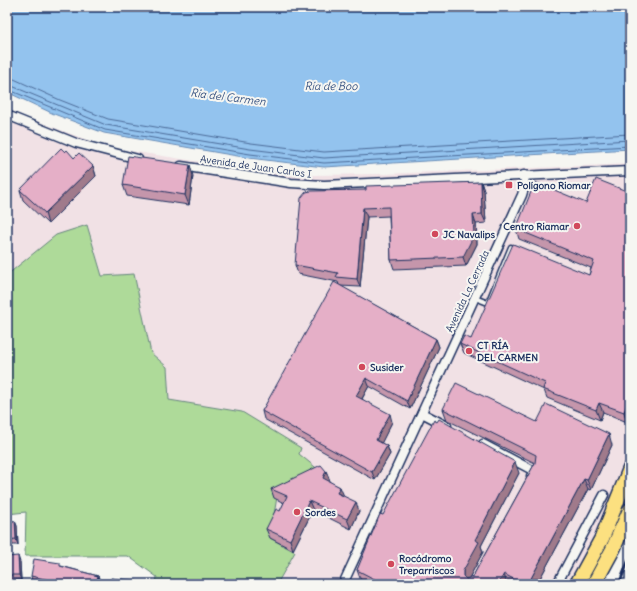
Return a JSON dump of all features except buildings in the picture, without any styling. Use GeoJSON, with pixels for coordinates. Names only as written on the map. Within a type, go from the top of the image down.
{"type":"FeatureCollection","features":[{"type":"Feature","properties":{"kind":"highway"},"geometry":{"type":"LineString","coordinates":[[577,584],[602,538],[630,469]]}},
{"type":"Feature","properties":{"kind":"highway"},"geometry":{"type":"LineString","coordinates":[[594,584],[613,549],[630,510]]}},
{"type":"Feature","properties":{"kind":"street"},"geometry":{"type":"LineString","coordinates":[[7,114],[76,143],[112,154],[143,160]]}},
{"type":"Feature","properties":{"kind":"street","name":"Avenida de Juan Carlos I"},"geometry":{"type":"LineString","coordinates":[[174,165],[291,183],[324,185],[630,171]]}},
{"type":"Feature","properties":{"kind":"street","name":"Avenida La Cerrada"},"geometry":{"type":"LineString","coordinates":[[344,584],[522,195],[525,185],[524,175]]}},
{"type":"Feature","properties":{"kind":"street"},"geometry":{"type":"LineString","coordinates":[[422,413],[457,431]]}},
{"type":"Feature","properties":{"kind":"street"},"geometry":{"type":"LineString","coordinates":[[478,442],[534,471],[527,484]]}},
{"type":"Feature","properties":{"kind":"street"},"geometry":{"type":"LineString","coordinates":[[557,584],[604,495]]}},
{"type":"Feature","properties":{"kind":"lane"},"geometry":{"type":"LineString","coordinates":[[475,298],[488,303],[511,247],[518,250]]}},
{"type":"Feature","properties":{"kind":"shaded area"},"geometry":{"type":"Polygon","coordinates":[[[7,109],[95,143],[124,150],[272,173],[312,175],[384,174],[630,164],[630,452],[597,530],[569,584],[277,584],[294,552],[270,538],[277,497],[324,475],[242,412],[169,400],[167,367],[151,353],[134,274],[102,276],[87,225],[7,275],[7,109]]]}},
{"type":"Feature","properties":{"kind":"green space"},"geometry":{"type":"Polygon","coordinates":[[[87,225],[102,276],[134,274],[151,353],[167,367],[169,400],[242,412],[301,448],[299,454],[325,475],[277,497],[270,538],[295,552],[277,584],[156,584],[157,577],[128,556],[25,556],[26,512],[7,514],[7,275],[56,235],[87,225]]]}},
{"type":"Feature","properties":{"kind":"water","name":"Ría de Boo"},"geometry":{"type":"Polygon","coordinates":[[[7,7],[630,7],[630,149],[324,167],[249,158],[104,133],[54,114],[7,92],[7,7]]]}},
{"type":"Feature","properties":{"kind":"railway"},"geometry":{"type":"LineString","coordinates":[[619,584],[630,557]]}},
{"type":"Feature","properties":{"kind":"place","name":"Polígono Riomar"},"geometry":{"type":"Point","coordinates":[509,185]}},
{"type":"Feature","properties":{"kind":"place","name":"Centro Riamar"},"geometry":{"type":"Point","coordinates":[577,226]}},
{"type":"Feature","properties":{"kind":"place","name":"JC Navalips"},"geometry":{"type":"Point","coordinates":[435,234]}},
{"type":"Feature","properties":{"kind":"place","name":"CT RÍA DEL CARMEN"},"geometry":{"type":"Point","coordinates":[469,351]}},
{"type":"Feature","properties":{"kind":"place","name":"Susider"},"geometry":{"type":"Point","coordinates":[362,367]}},
{"type":"Feature","properties":{"kind":"place","name":"Sordes"},"geometry":{"type":"Point","coordinates":[297,512]}},
{"type":"Feature","properties":{"kind":"place","name":"Rocódromo Treparriscos"},"geometry":{"type":"Point","coordinates":[391,564]}},
{"type":"Feature","properties":{"kind":"water label","name":"Ría del Carmen"},"geometry":{"type":"Point","coordinates":[228,97]}}]}
